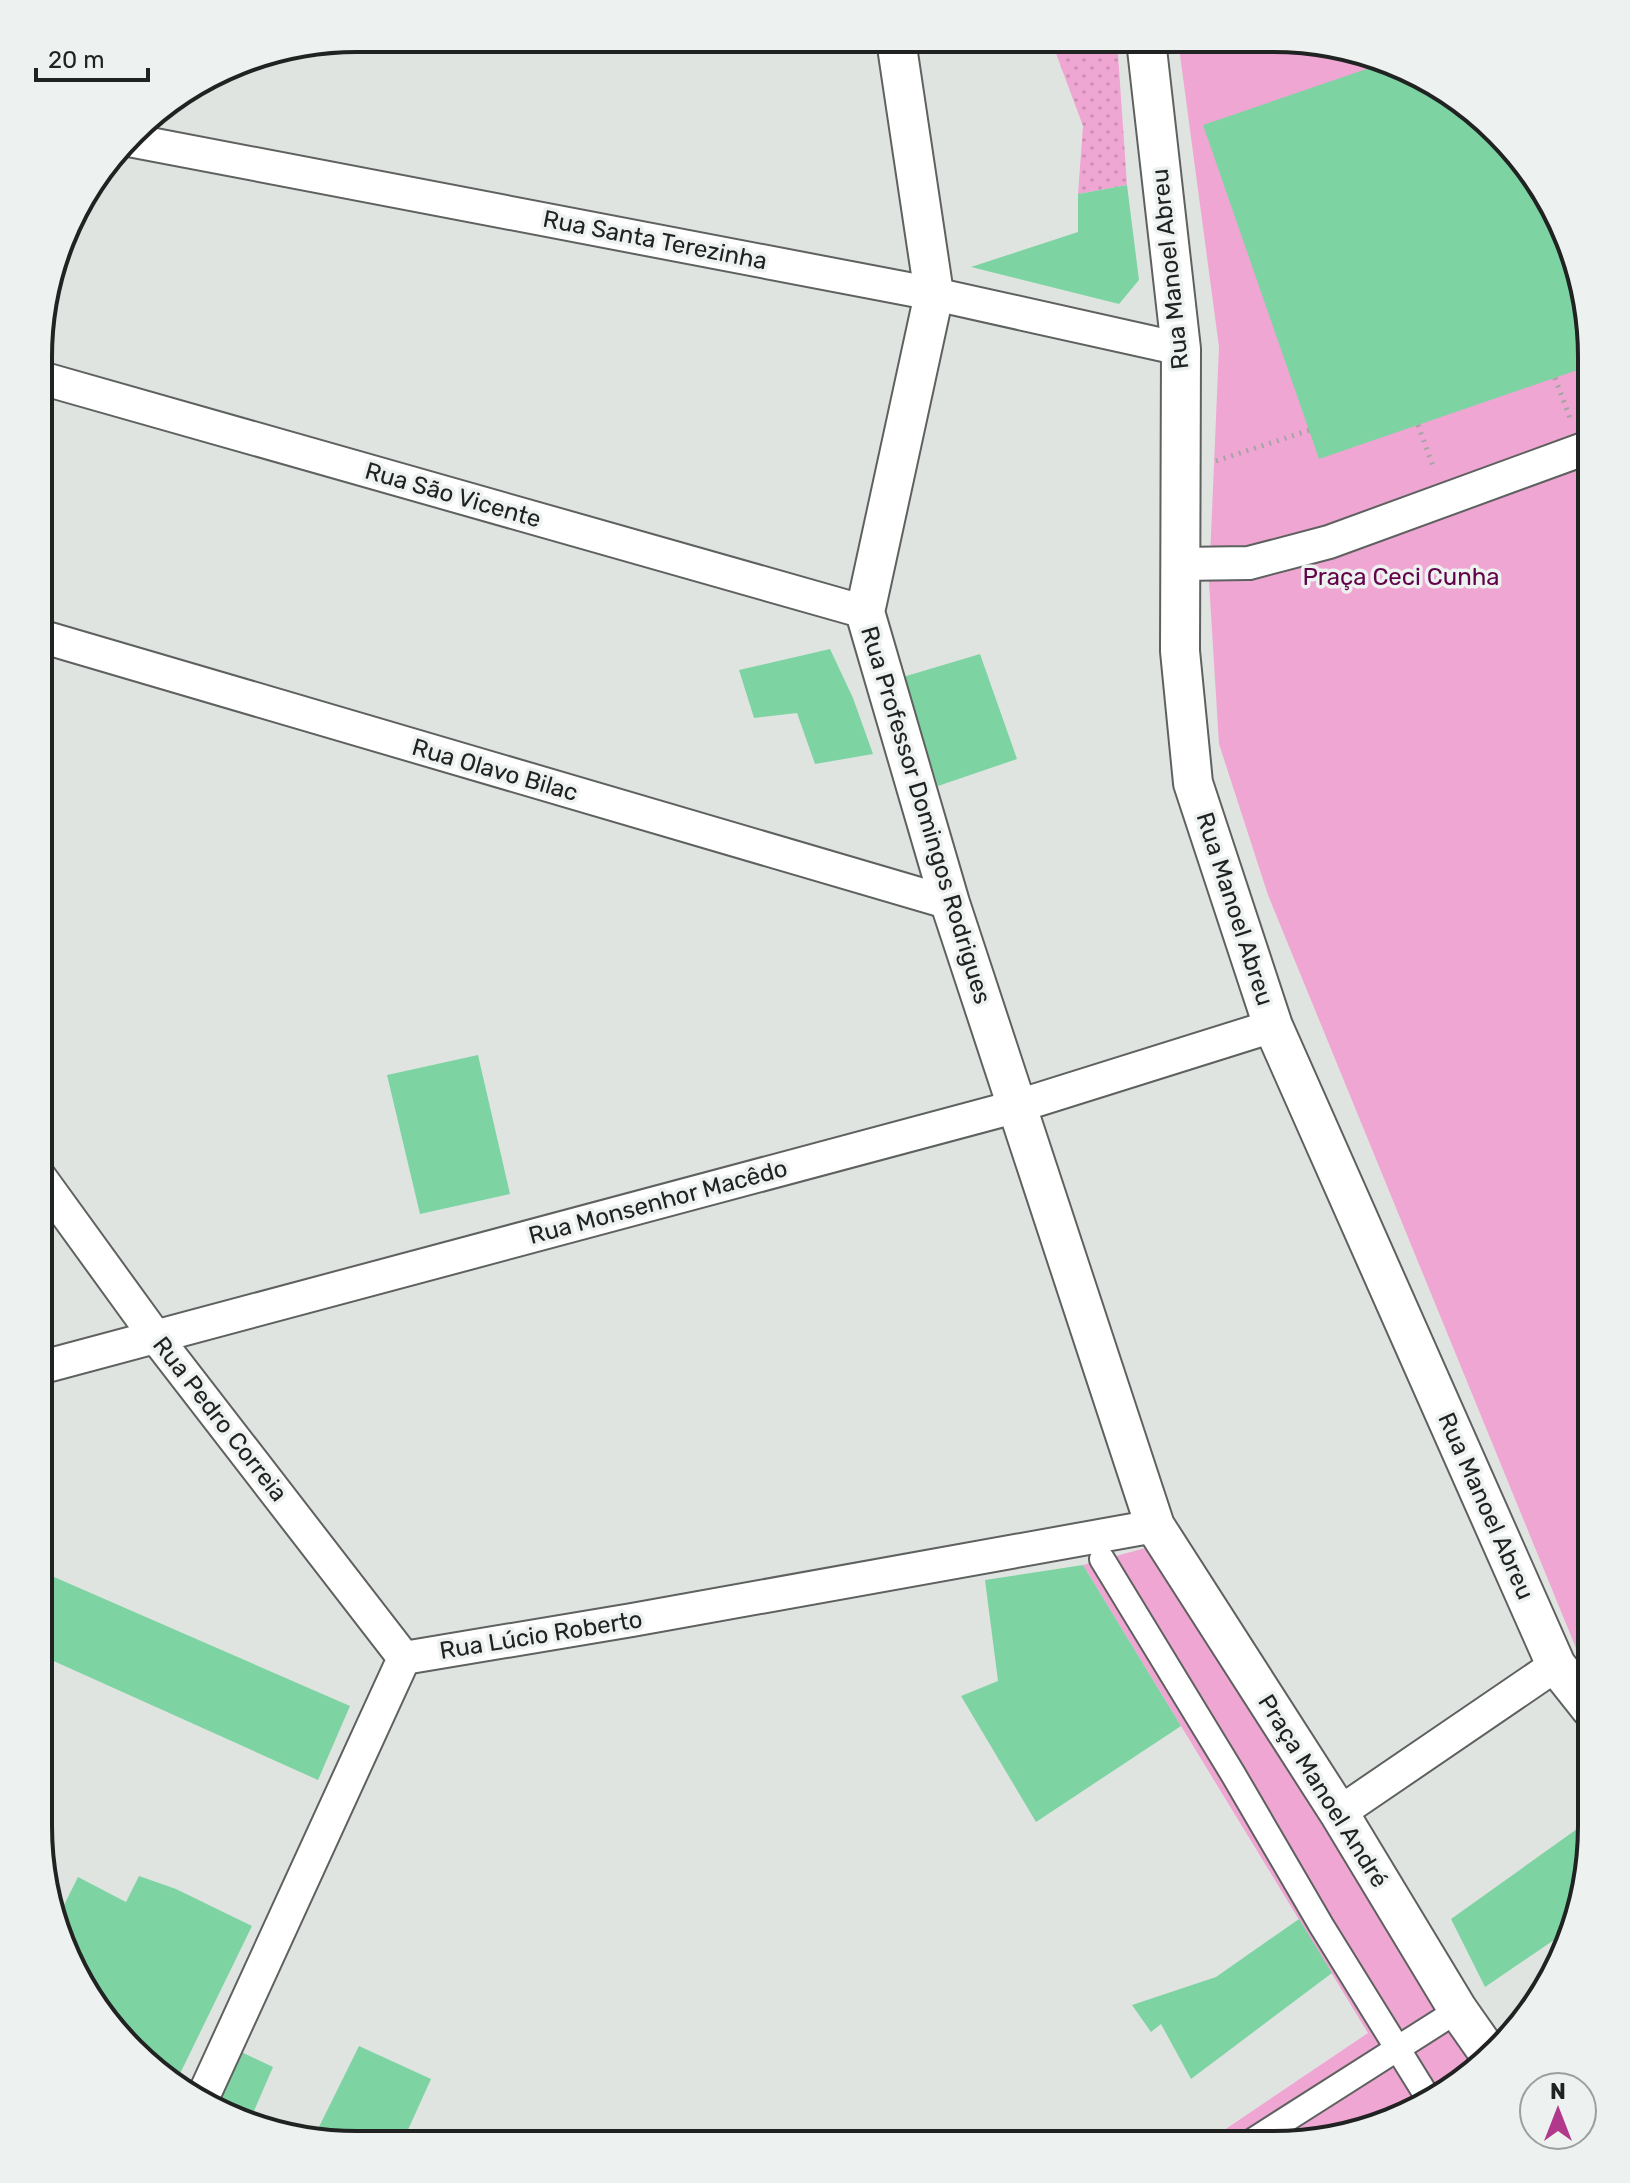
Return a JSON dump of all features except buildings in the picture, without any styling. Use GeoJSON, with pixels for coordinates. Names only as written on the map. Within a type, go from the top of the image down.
{"type":"FeatureCollection","features":[{"type":"Feature","properties":{"kind":"street","name":"Rua Professor Domingos Rodrigues"},"geometry":{"type":"LineString","coordinates":[[898,52],[934,294],[865,612],[950,903],[1155,1526]]}},
{"type":"Feature","properties":{"kind":"street","name":"Rua Manoel Abreu"},"geometry":{"type":"LineString","coordinates":[[1147,52],[1181,349],[1180,651],[1193,783],[1273,1026],[1556,1665],[1578,1693]]}},
{"type":"Feature","properties":{"kind":"street","name":"Rua Santa Terezinha"},"geometry":{"type":"LineString","coordinates":[[140,142],[934,294],[1181,349]]}},
{"type":"Feature","properties":{"kind":"street","name":"Rua São Vicente"},"geometry":{"type":"LineString","coordinates":[[52,381],[865,612]]}},
{"type":"Feature","properties":{"kind":"street"},"geometry":{"type":"LineString","coordinates":[[1180,564],[1249,563],[1329,542],[1578,451]]}},
{"type":"Feature","properties":{"kind":"street","name":"Rua Olavo Bilac"},"geometry":{"type":"LineString","coordinates":[[52,640],[950,903]]}},
{"type":"Feature","properties":{"kind":"street","name":"Rua Monsenhor Macêdo"},"geometry":{"type":"LineString","coordinates":[[52,1364],[1018,1106],[1273,1026]]}},
{"type":"Feature","properties":{"kind":"street","name":"Rua Pedro Correia"},"geometry":{"type":"LineString","coordinates":[[52,1194],[155,1336],[404,1658]]}},
{"type":"Feature","properties":{"kind":"street","name":"Rua Lúcio Roberto"},"geometry":{"type":"LineString","coordinates":[[404,1658],[1155,1526]]}},
{"type":"Feature","properties":{"kind":"street","name":"Praça Manoel André"},"geometry":{"type":"LineString","coordinates":[[1155,1526],[1484,2047]]}},
{"type":"Feature","properties":{"kind":"street"},"geometry":{"type":"LineString","coordinates":[[1102,1559],[1424,2091]]}},
{"type":"Feature","properties":{"kind":"street"},"geometry":{"type":"LineString","coordinates":[[206,2091],[404,1658]]}},
{"type":"Feature","properties":{"kind":"street"},"geometry":{"type":"LineString","coordinates":[[1339,1813],[1556,1665]]}},
{"type":"Feature","properties":{"kind":"street"},"geometry":{"type":"LineString","coordinates":[[1268,2131],[1458,2010]]}},
{"type":"Feature","properties":{"kind":"path"},"geometry":{"type":"LineString","coordinates":[[1555,378],[1578,428]]}},
{"type":"Feature","properties":{"kind":"path"},"geometry":{"type":"LineString","coordinates":[[1418,425],[1446,499]]}},
{"type":"Feature","properties":{"kind":"path"},"geometry":{"type":"LineString","coordinates":[[1214,462],[1310,430]]}},
{"type":"Feature","properties":{"kind":"green space"},"geometry":{"type":"Polygon","coordinates":[[[1055,52],[1118,52],[1127,185],[1078,194],[1083,126],[1055,52]]]}},
{"type":"Feature","properties":{"kind":"green space","name":"Praça Ceci Cunha"},"geometry":{"type":"Polygon","coordinates":[[[1180,52],[1313,55],[1352,62],[1408,83],[1459,115],[1489,141],[1515,171],[1547,222],[1568,278],[1578,357],[1578,1651],[1268,895],[1219,744],[1209,582],[1219,347],[1180,52]]]}},
{"type":"Feature","properties":{"kind":"green space"},"geometry":{"type":"Polygon","coordinates":[[[1149,1547],[1468,2060],[1459,2068],[1408,2100],[1352,2121],[1293,2130],[1223,2131],[1368,2033],[1083,1565],[1149,1547]]]}}]}
